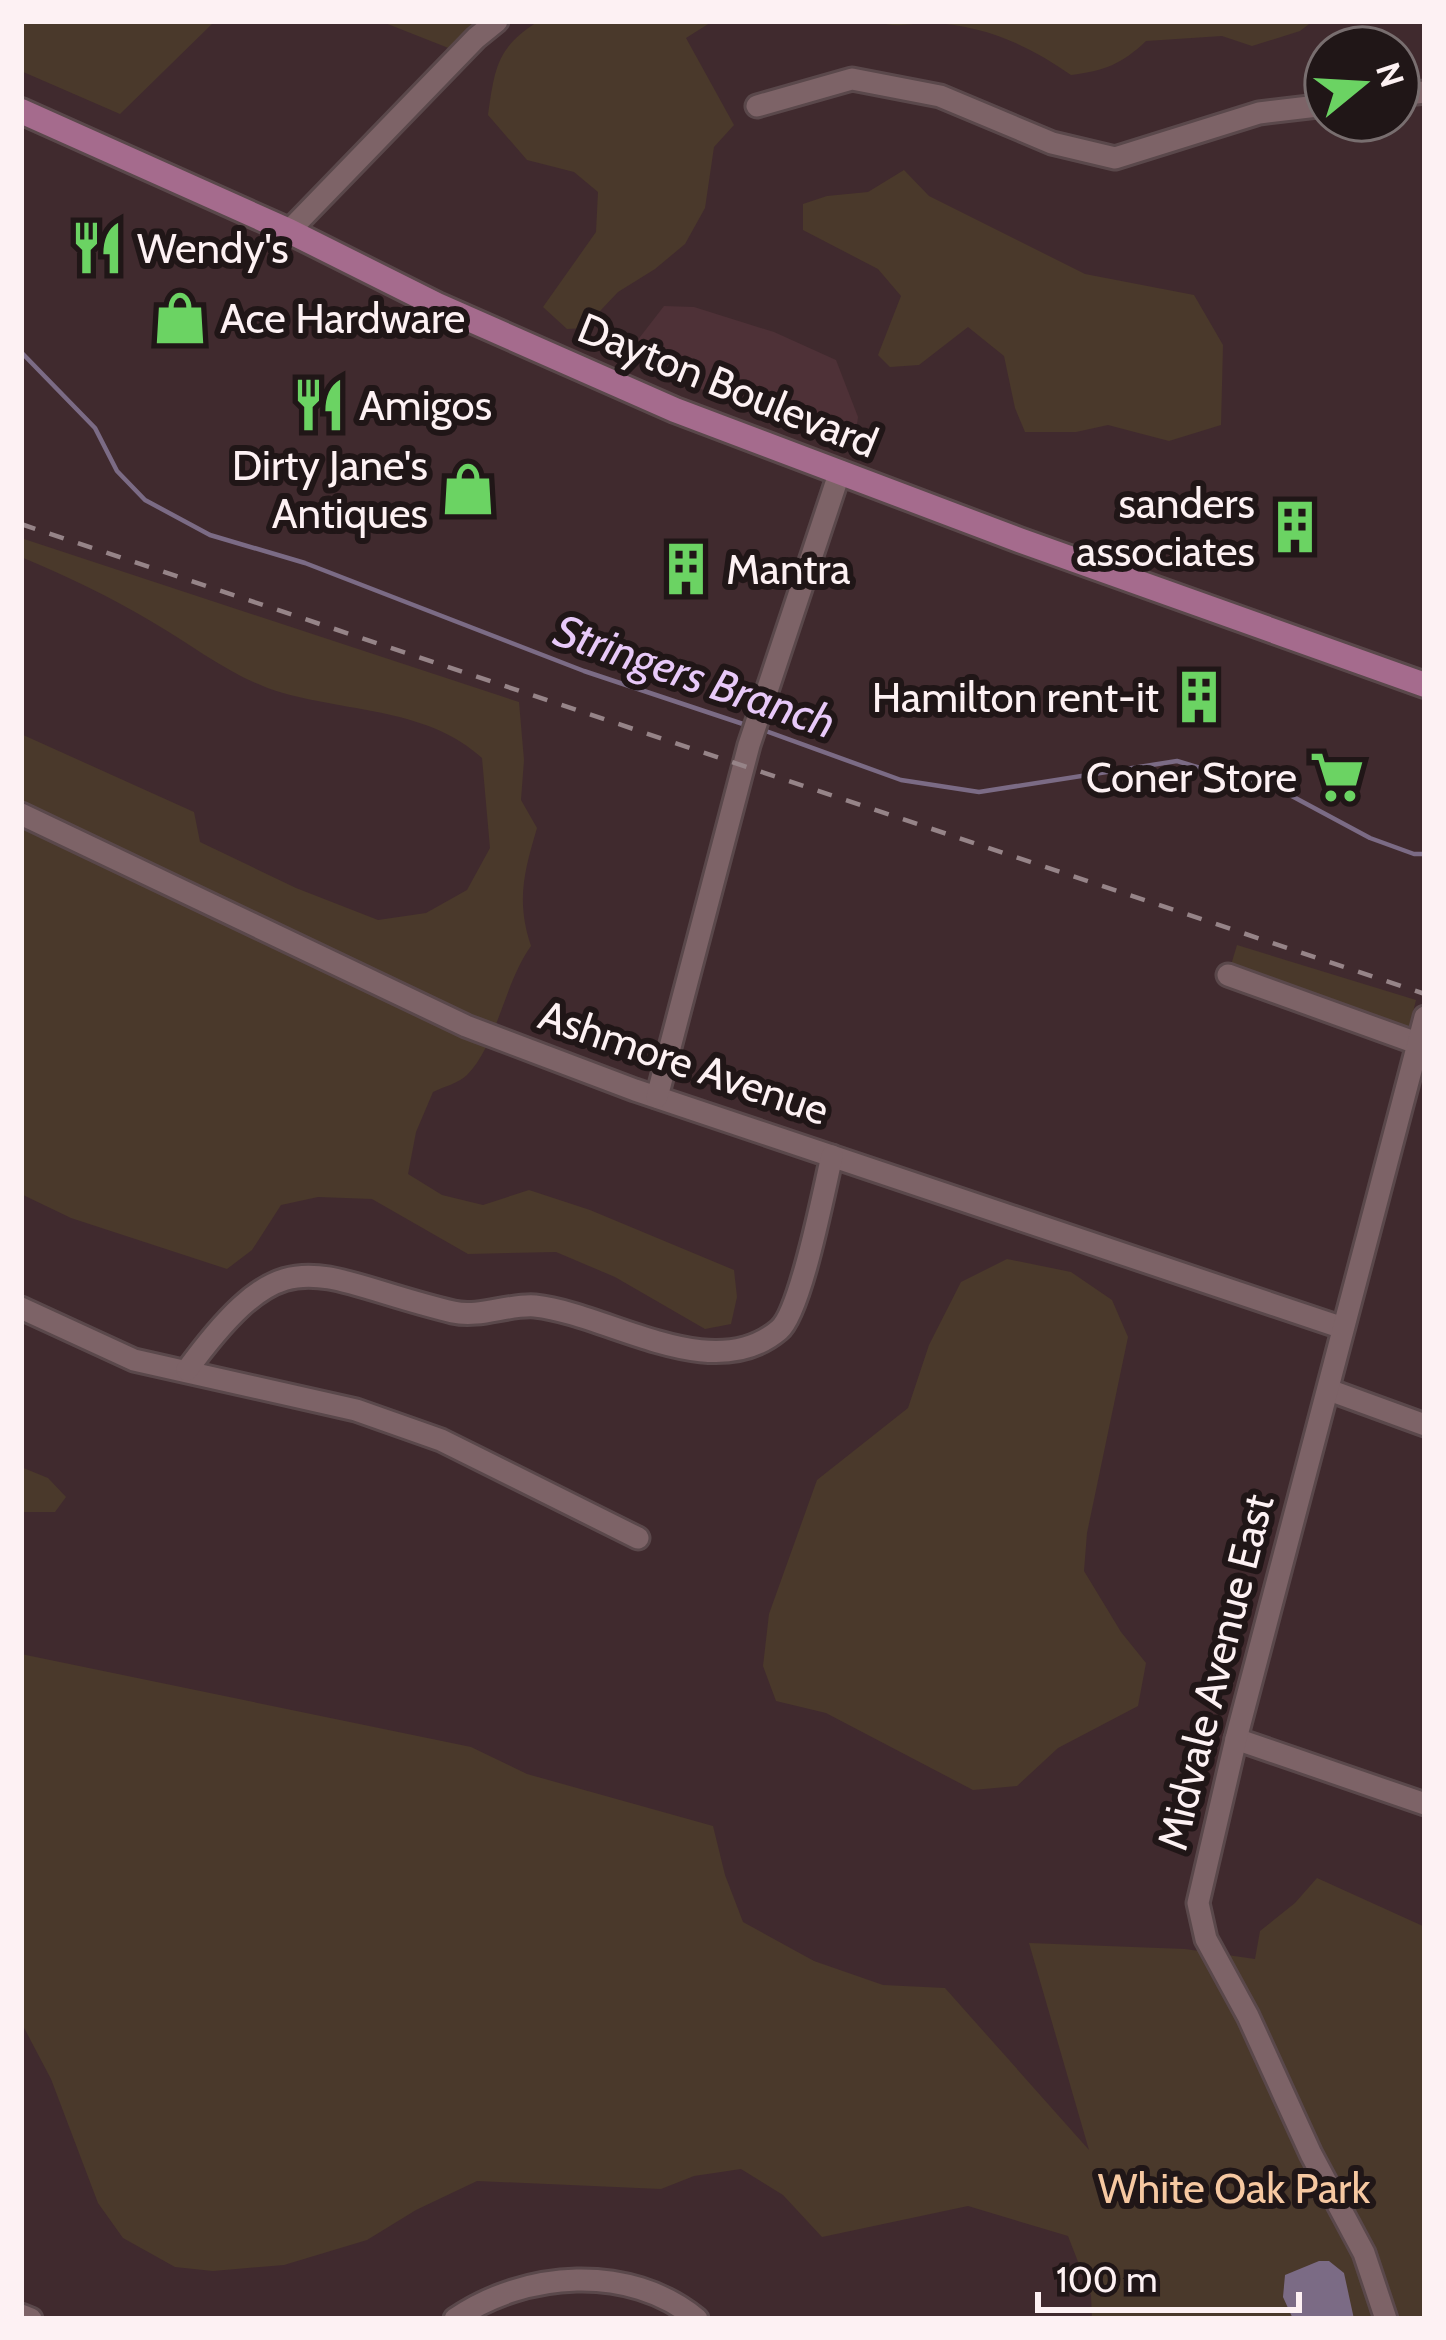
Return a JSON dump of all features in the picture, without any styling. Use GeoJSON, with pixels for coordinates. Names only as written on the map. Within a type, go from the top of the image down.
{"type":"FeatureCollection","features":[{"type":"Feature","properties":{"kind":"main road","name":"Dayton Boulevard"},"geometry":{"type":"LineString","coordinates":[[21,111],[290,231],[385,281],[589,374],[1018,540],[1425,685]]}},
{"type":"Feature","properties":{"kind":"street"},"geometry":{"type":"LineString","coordinates":[[290,231],[497,21]]}},
{"type":"Feature","properties":{"kind":"street"},"geometry":{"type":"LineString","coordinates":[[757,106],[852,79],[940,96],[1052,143],[1115,158],[1258,113],[1302,108]]}},
{"type":"Feature","properties":{"kind":"street"},"geometry":{"type":"LineString","coordinates":[[657,1097],[749,746],[840,471]]}},
{"type":"Feature","properties":{"kind":"street","name":"Ashmore Avenue"},"geometry":{"type":"LineString","coordinates":[[21,814],[466,1026],[657,1097],[1343,1328]]}},
{"type":"Feature","properties":{"kind":"street"},"geometry":{"type":"LineString","coordinates":[[1228,975],[1421,1044]]}},
{"type":"Feature","properties":{"kind":"street","name":"Midvale Avenue East"},"geometry":{"type":"LineString","coordinates":[[1386,2319],[1350,2222],[1311,2154],[1248,2016],[1206,1939],[1198,1903],[1236,1739],[1425,1017]]}},
{"type":"Feature","properties":{"kind":"street"},"geometry":{"type":"LineString","coordinates":[[187,1370],[214,1332],[268,1283],[314,1275],[358,1283],[459,1314],[528,1306],[563,1310],[696,1351],[727,1353],[781,1329],[794,1306],[832,1156]]}},
{"type":"Feature","properties":{"kind":"street"},"geometry":{"type":"LineString","coordinates":[[21,1308],[134,1360],[356,1411],[441,1440],[638,1538]]}},
{"type":"Feature","properties":{"kind":"street"},"geometry":{"type":"LineString","coordinates":[[1329,1390],[1425,1425]]}},
{"type":"Feature","properties":{"kind":"street"},"geometry":{"type":"LineString","coordinates":[[1236,1739],[1425,1804]]}},
{"type":"Feature","properties":{"kind":"street"},"geometry":{"type":"LineString","coordinates":[[455,2319],[488,2300],[563,2280],[603,2280],[638,2288],[697,2319]]}},
{"type":"Feature","properties":{"kind":"street"},"geometry":{"type":"LineString","coordinates":[[21,2315],[31,2319]]}},
{"type":"Feature","properties":{"kind":"shaded area"},"geometry":{"type":"Polygon","coordinates":[[[664,306],[694,307],[774,332],[836,360],[858,417],[854,444],[670,378],[637,341],[664,306]]]}},
{"type":"Feature","properties":{"kind":"shaded area"},"geometry":{"type":"Polygon","coordinates":[[[1329,2261],[1344,2273],[1354,2319],[1293,2319],[1283,2297],[1285,2275],[1329,2261]]]}},
{"type":"Feature","properties":{"kind":"green space"},"geometry":{"type":"Polygon","coordinates":[[[21,21],[215,21],[120,114],[21,71],[21,21]]]}},
{"type":"Feature","properties":{"kind":"green space"},"geometry":{"type":"Polygon","coordinates":[[[380,21],[479,21],[451,49],[380,21]]]}},
{"type":"Feature","properties":{"kind":"green space"},"geometry":{"type":"Polygon","coordinates":[[[539,21],[713,21],[686,38],[734,125],[714,147],[705,208],[685,244],[618,292],[584,328],[567,329],[543,307],[596,232],[598,192],[574,172],[527,160],[488,115],[500,60],[514,40],[539,21]]]}},
{"type":"Feature","properties":{"kind":"green space"},"geometry":{"type":"Polygon","coordinates":[[[876,21],[1313,21],[1302,24],[1300,31],[1252,46],[1222,36],[1146,41],[1112,65],[1071,75],[1038,54],[987,32],[931,23],[876,21]]]}},
{"type":"Feature","properties":{"kind":"green space"},"geometry":{"type":"Polygon","coordinates":[[[904,170],[929,196],[1085,274],[1194,295],[1223,345],[1221,425],[1169,441],[1108,425],[1076,432],[1025,432],[1004,356],[968,327],[919,365],[890,367],[878,355],[901,296],[878,269],[803,230],[803,204],[868,192],[904,170]]]}},
{"type":"Feature","properties":{"kind":"green space"},"geometry":{"type":"Polygon","coordinates":[[[21,538],[519,702],[524,760],[521,800],[537,828],[524,887],[531,946],[477,1062],[464,1078],[433,1092],[416,1132],[408,1174],[442,1195],[483,1205],[529,1190],[734,1270],[737,1297],[731,1324],[705,1329],[615,1277],[556,1252],[468,1254],[372,1199],[318,1197],[281,1205],[252,1250],[227,1269],[71,1218],[21,1194],[21,734],[194,812],[200,842],[296,888],[378,920],[426,913],[467,890],[490,848],[482,758],[461,742],[413,721],[283,693],[249,680],[122,604],[21,557],[21,538]]]}},
{"type":"Feature","properties":{"kind":"green space"},"geometry":{"type":"Polygon","coordinates":[[[1237,945],[1416,1000],[1409,1028],[1231,965],[1237,945]]]}},
{"type":"Feature","properties":{"kind":"green space"},"geometry":{"type":"Polygon","coordinates":[[[1007,1259],[1071,1272],[1112,1300],[1128,1337],[1087,1533],[1084,1571],[1146,1663],[1138,1706],[1058,1748],[1017,1786],[973,1790],[826,1713],[776,1701],[763,1666],[769,1614],[817,1480],[908,1408],[929,1345],[961,1282],[1007,1259]]]}},
{"type":"Feature","properties":{"kind":"green space"},"geometry":{"type":"Polygon","coordinates":[[[21,1467],[48,1478],[66,1497],[55,1512],[21,1512],[21,1467]]]}},
{"type":"Feature","properties":{"kind":"green space","name":"White Oak Park"},"geometry":{"type":"Polygon","coordinates":[[[21,1654],[471,1747],[527,1774],[713,1826],[743,1922],[814,1961],[883,1985],[945,1988],[1089,2150],[1029,1943],[1185,1949],[1255,1959],[1260,1931],[1317,1878],[1425,1927],[1425,2319],[1092,2319],[1091,2295],[1068,2236],[968,2206],[822,2237],[783,2195],[741,2169],[694,2176],[661,2189],[477,2181],[367,2240],[284,2265],[213,2271],[175,2267],[123,2238],[98,2203],[51,2079],[21,2022],[21,1654]]]}},
{"type":"Feature","properties":{"kind":"waterway","name":"Stringers Branch"},"geometry":{"type":"LineString","coordinates":[[21,352],[95,428],[117,471],[145,500],[210,535],[305,563],[584,671],[749,726]]}},
{"type":"Feature","properties":{"kind":"waterway","name":"Stringers Branch"},"geometry":{"type":"LineString","coordinates":[[760,729],[901,780],[979,792],[1177,761],[1288,794],[1370,838],[1425,854]]}},
{"type":"Feature","properties":{"kind":"railway"},"geometry":{"type":"LineString","coordinates":[[21,524],[1425,994]]}},
{"type":"Feature","properties":{"kind":"place","name":"Wendy's"},"geometry":{"type":"Point","coordinates":[97,248]}},
{"type":"Feature","properties":{"kind":"place","name":"Ace Hardware"},"geometry":{"type":"Point","coordinates":[180,318]}},
{"type":"Feature","properties":{"kind":"place","name":"Amigos"},"geometry":{"type":"Point","coordinates":[319,405]}},
{"type":"Feature","properties":{"kind":"place","name":"Dirty Jane's Antiques"},"geometry":{"type":"Point","coordinates":[468,489]}},
{"type":"Feature","properties":{"kind":"place","name":"sanders associates"},"geometry":{"type":"Point","coordinates":[1295,527]}},
{"type":"Feature","properties":{"kind":"place","name":"Mantra"},"geometry":{"type":"Point","coordinates":[686,569]}},
{"type":"Feature","properties":{"kind":"place","name":"Hamilton rent-it"},"geometry":{"type":"Point","coordinates":[1199,697]}},
{"type":"Feature","properties":{"kind":"place","name":"Coner Store"},"geometry":{"type":"Point","coordinates":[1337,777]}}]}
